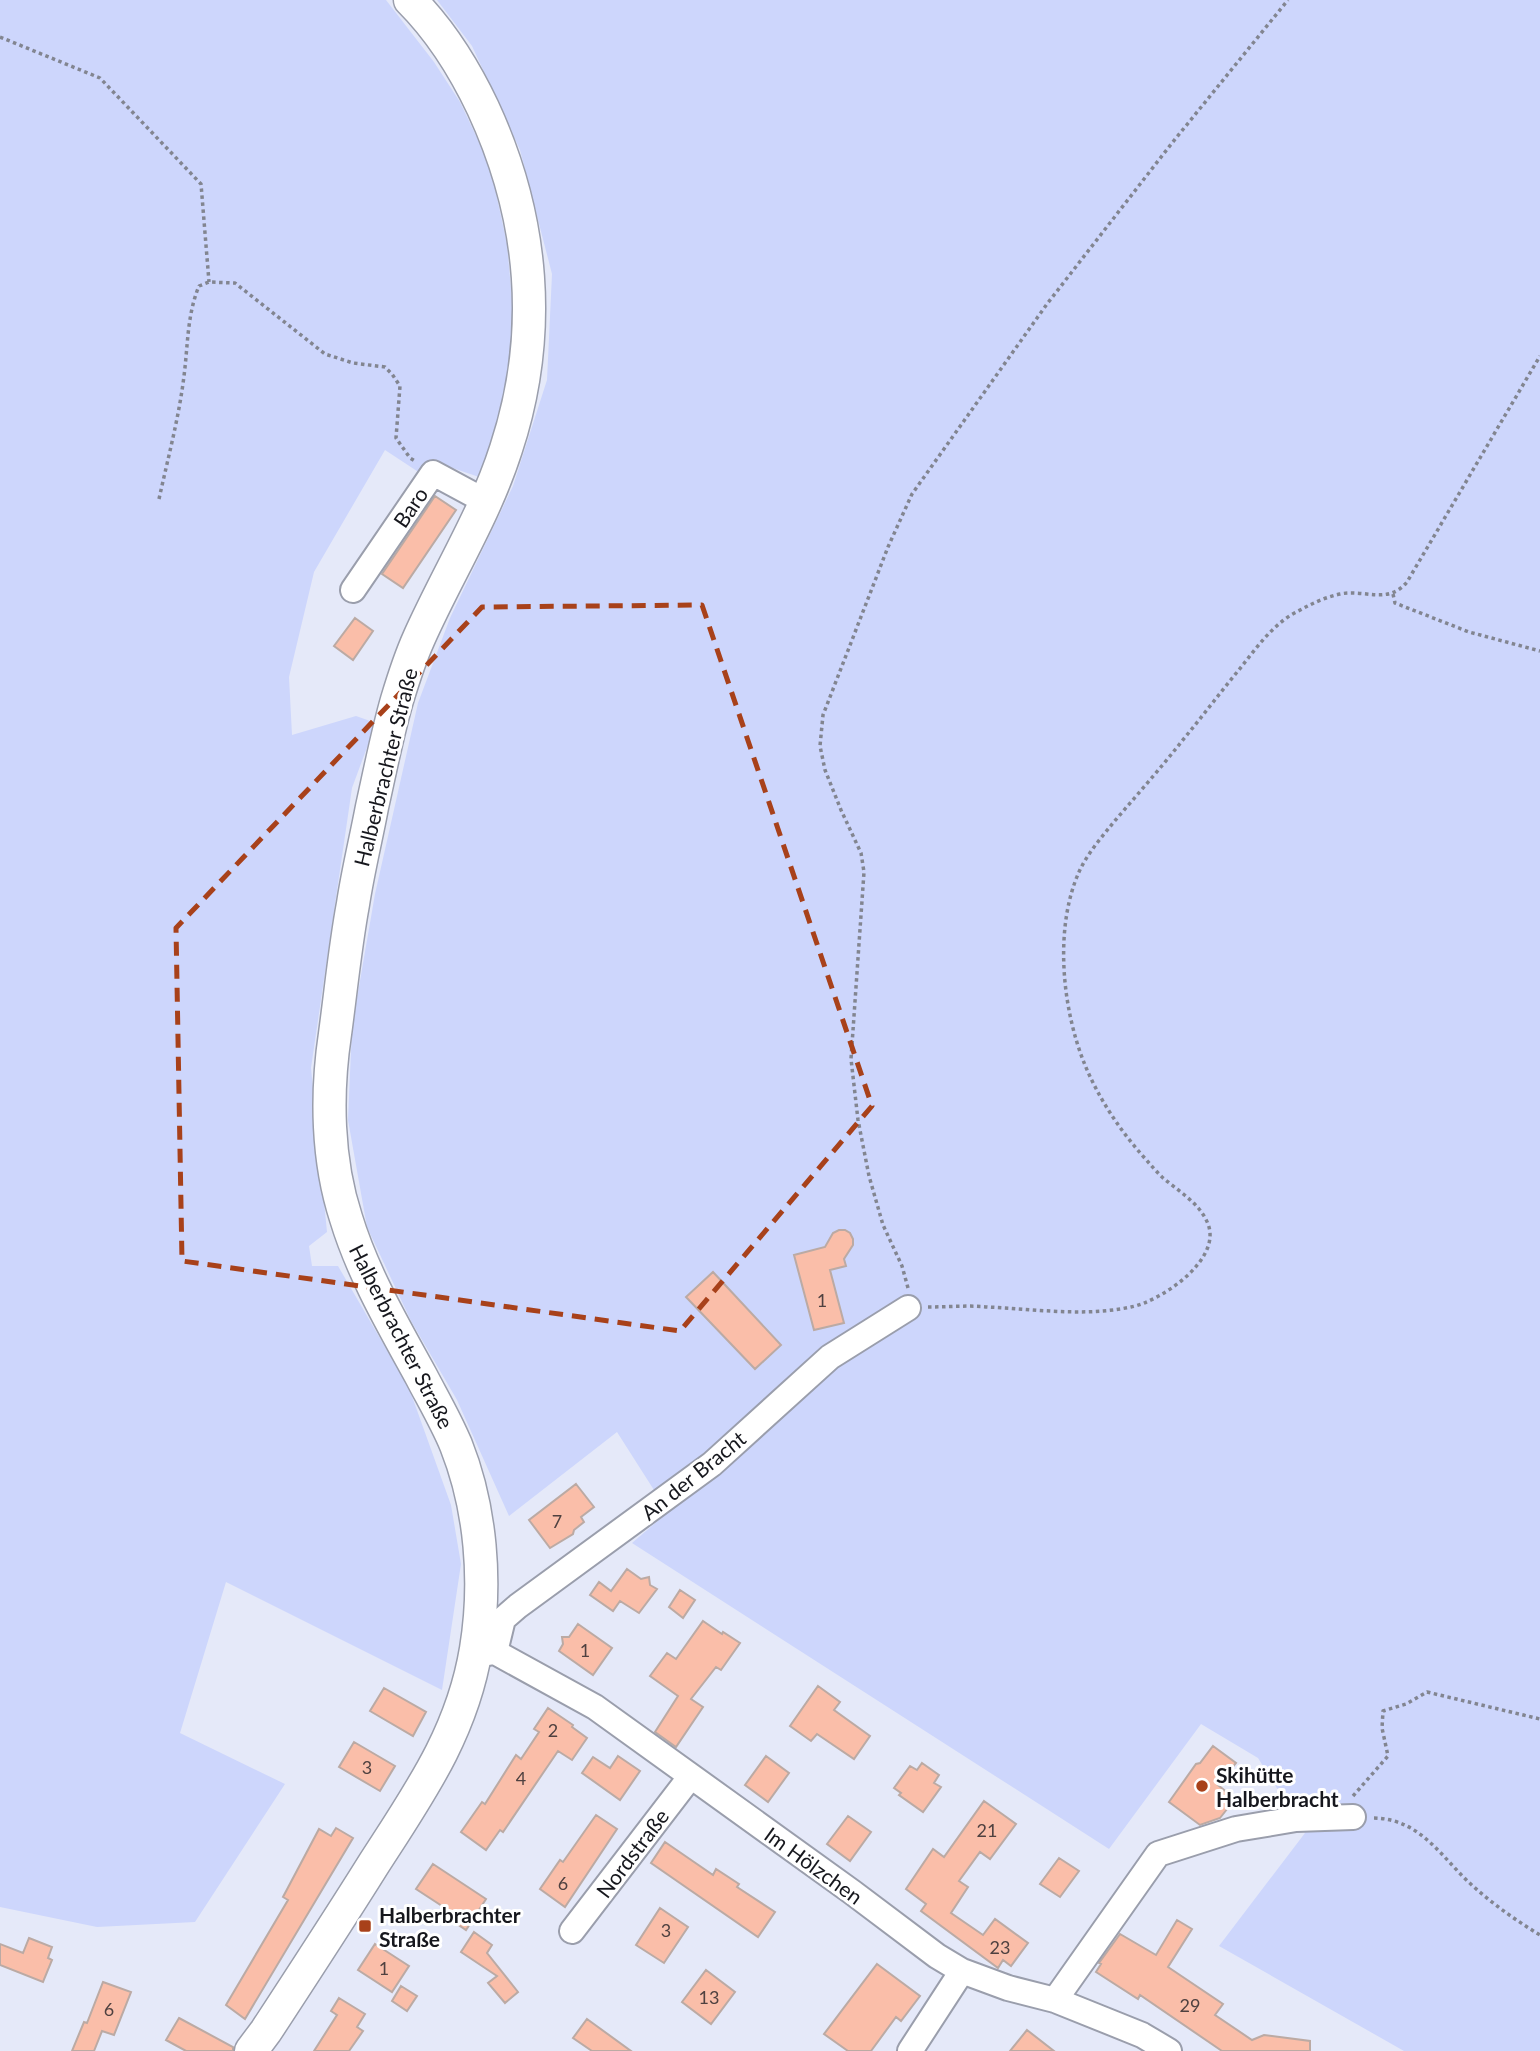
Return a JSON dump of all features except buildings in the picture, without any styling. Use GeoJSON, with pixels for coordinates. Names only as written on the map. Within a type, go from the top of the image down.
{"type":"FeatureCollection","features":[{"type":"Feature","properties":{"kind":"main road","name":"Halberbrachter Straße"},"geometry":{"type":"LineString","coordinates":[[251,2051],[267,2031],[435,1768],[485,1653],[477,1534],[466,1472],[442,1414],[371,1284],[356,1246],[338,1188],[330,1117],[333,1047],[353,904],[384,751],[416,644],[485,501],[505,453],[519,400],[527,351],[529,294],[526,249],[519,207],[507,166],[468,76],[440,34],[410,0]]}},
{"type":"Feature","properties":{"kind":"street","name":"Baro"},"geometry":{"type":"LineString","coordinates":[[353,590],[433,473],[485,501]]}},
{"type":"Feature","properties":{"kind":"street","name":"An der Bracht"},"geometry":{"type":"LineString","coordinates":[[485,1653],[503,1619],[518,1606],[712,1464],[830,1357],[908,1308]]}},
{"type":"Feature","properties":{"kind":"street","name":"Im Hölzchen"},"geometry":{"type":"LineString","coordinates":[[485,1653],[595,1707],[937,1956],[962,1971],[1008,1988],[1055,2000],[1142,2035],[1169,2051]]}},
{"type":"Feature","properties":{"kind":"street","name":"Nordstraße"},"geometry":{"type":"LineString","coordinates":[[572,1931],[691,1776]]}},
{"type":"Feature","properties":{"kind":"street"},"geometry":{"type":"LineString","coordinates":[[1055,2000],[1158,1854],[1236,1829],[1296,1819],[1353,1817]]}},
{"type":"Feature","properties":{"kind":"street"},"geometry":{"type":"LineString","coordinates":[[911,2051],[962,1971]]}},
{"type":"Feature","properties":{"kind":"path"},"geometry":{"type":"LineString","coordinates":[[1288,0],[1047,304],[912,494],[878,570],[823,715],[820,746],[825,770],[861,852],[864,872],[851,1059],[858,1120],[869,1176],[883,1225],[902,1266],[908,1289],[908,1308],[985,1306],[1071,1313],[1133,1307],[1152,1300],[1175,1286],[1193,1270],[1206,1252],[1210,1240],[1209,1226],[1201,1212],[1162,1176],[1133,1144],[1115,1121],[1085,1064],[1065,987],[1064,941],[1070,901],[1079,871],[1097,843],[1182,742],[1264,638],[1288,617],[1318,600],[1343,593],[1393,594],[1400,590],[1540,356]]}},
{"type":"Feature","properties":{"kind":"path"},"geometry":{"type":"LineString","coordinates":[[0,37],[100,78],[201,184],[209,282]]}},
{"type":"Feature","properties":{"kind":"path"},"geometry":{"type":"LineString","coordinates":[[159,499],[184,377],[192,303],[199,286],[209,282],[235,283],[325,354],[353,363],[384,367],[393,374],[400,386],[396,438],[410,458],[433,473]]}},
{"type":"Feature","properties":{"kind":"path"},"geometry":{"type":"LineString","coordinates":[[1393,594],[1395,603],[1434,619],[1469,632],[1540,650]]}},
{"type":"Feature","properties":{"kind":"path"},"geometry":{"type":"LineString","coordinates":[[1540,1719],[1427,1692],[1406,1704],[1383,1711],[1382,1728],[1388,1756],[1350,1799],[1353,1817],[1399,1821],[1436,1846],[1472,1886],[1512,1918],[1540,1935]]}},
{"type":"Feature","properties":{"kind":"highlighted area"},"geometry":{"type":"Polygon","coordinates":[[[702,605],[872,1106],[680,1331],[182,1261],[176,928],[482,607],[702,605]]]}},
{"type":"Feature","properties":{"kind":"shaded area"},"geometry":{"type":"Polygon","coordinates":[[[0,0],[386,0],[434,62],[460,102],[490,165],[507,244],[514,323],[500,421],[479,477],[432,461],[423,475],[385,450],[314,572],[289,677],[292,735],[356,716],[376,723],[352,788],[311,1068],[327,1232],[309,1246],[312,1266],[338,1266],[409,1388],[451,1505],[461,1564],[442,1690],[226,1582],[180,1733],[285,1784],[195,1922],[97,1927],[0,1907],[0,0]]]}},
{"type":"Feature","properties":{"kind":"shaded area"},"geometry":{"type":"Polygon","coordinates":[[[437,0],[1540,0],[1540,2051],[1404,2051],[1219,1946],[1305,1833],[1258,1758],[1201,1724],[1109,1849],[632,1543],[668,1512],[617,1432],[509,1516],[457,1400],[411,1321],[367,1227],[348,1120],[352,1027],[375,894],[418,703],[450,618],[513,486],[547,380],[552,274],[520,150],[472,46],[437,0]]]}},
{"type":"Feature","properties":{"kind":"place","name":"Skihütte Halberbracht"},"geometry":{"type":"Point","coordinates":[1202,1786]}},
{"type":"Feature","properties":{"kind":"place","name":"Halberbrachter Straße"},"geometry":{"type":"Point","coordinates":[365,1926]}}]}
